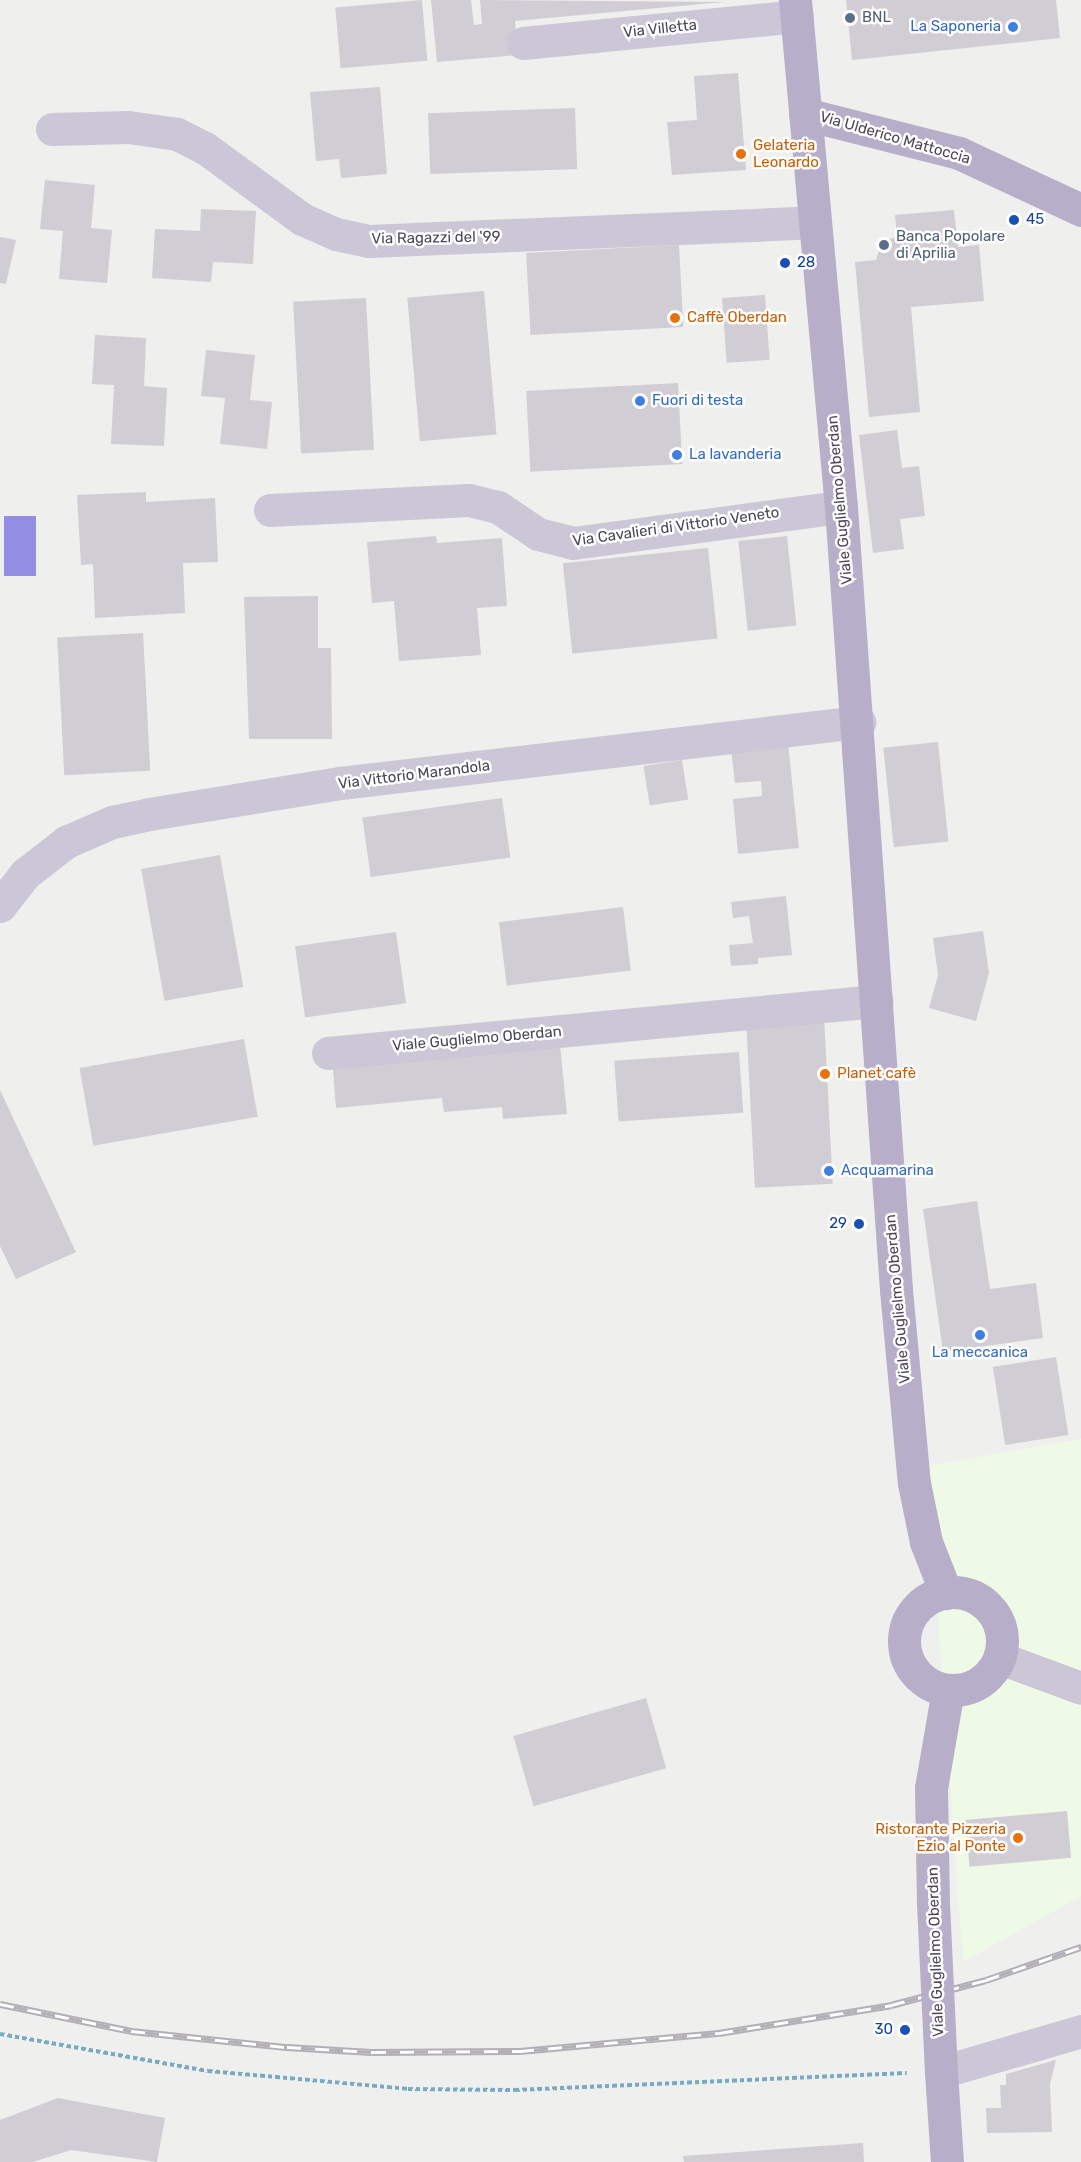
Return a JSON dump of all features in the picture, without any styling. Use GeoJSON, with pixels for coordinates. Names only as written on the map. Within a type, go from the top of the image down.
{"type":"FeatureCollection","features":[{"type":"Feature","properties":{"kind":"main road","name":"Viale Guglielmo Oberdan"},"geometry":{"type":"LineString","coordinates":[[796,8],[859,722],[877,1001],[914,1483],[926,1542],[946,1593]]}},
{"type":"Feature","properties":{"kind":"main road","name":"Via Ulderico Mattoccia"},"geometry":{"type":"LineString","coordinates":[[805,114],[959,153],[1081,210]]}},
{"type":"Feature","properties":{"kind":"main road"},"geometry":{"type":"LineString","coordinates":[[946,1593],[968,1593],[994,1612],[1001,1626],[1000,1658],[982,1681],[969,1688],[948,1690],[927,1684],[915,1673],[903,1644],[911,1614],[922,1602],[946,1593]]}},
{"type":"Feature","properties":{"kind":"main road","name":"Viale Guglielmo Oberdan"},"geometry":{"type":"LineString","coordinates":[[947,2162],[933,1903],[931,1788],[948,1690]]}},
{"type":"Feature","properties":{"kind":"street","name":"Via Villetta"},"geometry":{"type":"LineString","coordinates":[[523,43],[796,8]]}},
{"type":"Feature","properties":{"kind":"street","name":"Via Ragazzi del '99"},"geometry":{"type":"LineString","coordinates":[[51,129],[134,127],[177,134],[205,148],[302,219],[336,234],[369,241],[815,222]]}},
{"type":"Feature","properties":{"kind":"street","name":"Via Cavalieri di Vittorio Veneto"},"geometry":{"type":"LineString","coordinates":[[270,510],[470,500],[498,507],[538,534],[573,543],[841,507]]}},
{"type":"Feature","properties":{"kind":"street","name":"Via Vittorio Marandola"},"geometry":{"type":"LineString","coordinates":[[0,906],[25,874],[66,842],[112,822],[148,813],[340,783],[859,722]]}},
{"type":"Feature","properties":{"kind":"street","name":"Viale Guglielmo Oberdan"},"geometry":{"type":"LineString","coordinates":[[328,1053],[877,1001]]}},
{"type":"Feature","properties":{"kind":"street"},"geometry":{"type":"LineString","coordinates":[[1000,1658],[1081,1688]]}},
{"type":"Feature","properties":{"kind":"street"},"geometry":{"type":"LineString","coordinates":[[941,2072],[1081,2031]]}},
{"type":"Feature","properties":{"kind":"path"},"geometry":{"type":"LineString","coordinates":[[0,2034],[208,2071],[310,2083],[418,2090],[516,2090],[941,2072]]}},
{"type":"Feature","properties":{"kind":"shaded area"},"geometry":{"type":"Polygon","coordinates":[[[4,516],[36,516],[36,576],[4,576],[4,516]]]}},
{"type":"Feature","properties":{"kind":"shaded area"},"geometry":{"type":"Polygon","coordinates":[[[1081,1439],[1081,1896],[963,1962],[927,1466],[1081,1439]]]}},
{"type":"Feature","properties":{"kind":"building"},"geometry":{"type":"Polygon","coordinates":[[[422,0],[427,61],[341,68],[335,8],[422,0]]]}},
{"type":"Feature","properties":{"kind":"building"},"geometry":{"type":"Polygon","coordinates":[[[431,0],[471,0],[474,25],[482,24],[480,0],[724,2],[515,21],[518,55],[437,62],[431,0]]]}},
{"type":"Feature","properties":{"kind":"building"},"geometry":{"type":"Polygon","coordinates":[[[846,0],[1056,0],[1060,38],[852,60],[846,0]]]}},
{"type":"Feature","properties":{"kind":"building"},"geometry":{"type":"Polygon","coordinates":[[[738,73],[746,170],[672,175],[667,122],[697,120],[694,76],[738,73]]]}},
{"type":"Feature","properties":{"kind":"building"},"geometry":{"type":"Polygon","coordinates":[[[380,87],[387,174],[341,178],[339,159],[316,161],[310,92],[380,87]]]}},
{"type":"Feature","properties":{"kind":"building"},"geometry":{"type":"Polygon","coordinates":[[[575,108],[577,169],[430,174],[428,113],[575,108]]]}},
{"type":"Feature","properties":{"kind":"building"},"geometry":{"type":"Polygon","coordinates":[[[45,180],[95,185],[91,228],[112,230],[107,283],[59,279],[63,231],[40,229],[45,180]]]}},
{"type":"Feature","properties":{"kind":"building"},"geometry":{"type":"Polygon","coordinates":[[[201,209],[256,211],[253,264],[213,262],[211,282],[152,278],[155,229],[200,231],[201,209]]]}},
{"type":"Feature","properties":{"kind":"building"},"geometry":{"type":"Polygon","coordinates":[[[954,210],[958,247],[979,245],[984,301],[911,307],[920,412],[869,417],[855,262],[876,260],[882,241],[897,237],[895,215],[954,210]]]}},
{"type":"Feature","properties":{"kind":"building"},"geometry":{"type":"Polygon","coordinates":[[[0,237],[16,240],[6,284],[0,283],[0,237]]]}},
{"type":"Feature","properties":{"kind":"building"},"geometry":{"type":"Polygon","coordinates":[[[679,245],[683,327],[531,335],[526,253],[679,245]]]}},
{"type":"Feature","properties":{"kind":"building"},"geometry":{"type":"Polygon","coordinates":[[[484,291],[497,434],[420,441],[407,298],[484,291]]]}},
{"type":"Feature","properties":{"kind":"building"},"geometry":{"type":"Polygon","coordinates":[[[765,295],[770,360],[727,363],[722,298],[765,295]]]}},
{"type":"Feature","properties":{"kind":"building"},"geometry":{"type":"Polygon","coordinates":[[[366,298],[374,450],[301,454],[293,302],[366,298]]]}},
{"type":"Feature","properties":{"kind":"building"},"geometry":{"type":"Polygon","coordinates":[[[95,335],[146,338],[144,386],[167,388],[164,446],[111,444],[114,385],[92,384],[95,335]]]}},
{"type":"Feature","properties":{"kind":"building"},"geometry":{"type":"Polygon","coordinates":[[[206,350],[255,355],[250,400],[272,402],[267,449],[220,444],[225,398],[201,396],[206,350]]]}},
{"type":"Feature","properties":{"kind":"building"},"geometry":{"type":"Polygon","coordinates":[[[678,383],[682,464],[530,472],[526,391],[678,383]]]}},
{"type":"Feature","properties":{"kind":"building"},"geometry":{"type":"Polygon","coordinates":[[[897,430],[902,468],[919,466],[925,516],[900,519],[904,549],[873,553],[859,435],[897,430]]]}},
{"type":"Feature","properties":{"kind":"building"},"geometry":{"type":"Polygon","coordinates":[[[146,492],[146,502],[215,498],[218,562],[183,563],[185,613],[95,618],[93,564],[81,565],[77,495],[146,492]]]}},
{"type":"Feature","properties":{"kind":"building"},"geometry":{"type":"Polygon","coordinates":[[[436,536],[437,543],[502,538],[507,606],[477,608],[481,655],[399,661],[394,601],[372,603],[367,542],[436,536]]]}},
{"type":"Feature","properties":{"kind":"building"},"geometry":{"type":"Polygon","coordinates":[[[787,536],[796,626],[748,631],[738,541],[787,536]]]}},
{"type":"Feature","properties":{"kind":"building"},"geometry":{"type":"Polygon","coordinates":[[[708,548],[718,639],[572,654],[563,563],[708,548]]]}},
{"type":"Feature","properties":{"kind":"building"},"geometry":{"type":"Polygon","coordinates":[[[318,596],[318,648],[331,648],[332,739],[249,739],[244,597],[318,596]]]}},
{"type":"Feature","properties":{"kind":"building"},"geometry":{"type":"Polygon","coordinates":[[[143,633],[150,771],[64,775],[57,638],[143,633]]]}},
{"type":"Feature","properties":{"kind":"building"},"geometry":{"type":"Polygon","coordinates":[[[938,742],[948,841],[894,847],[883,748],[938,742]]]}},
{"type":"Feature","properties":{"kind":"building"},"geometry":{"type":"Polygon","coordinates":[[[788,743],[799,848],[738,854],[733,799],[762,796],[761,781],[735,783],[731,748],[788,743]]]}},
{"type":"Feature","properties":{"kind":"building"},"geometry":{"type":"Polygon","coordinates":[[[682,760],[688,800],[650,806],[643,766],[682,760]]]}},
{"type":"Feature","properties":{"kind":"building"},"geometry":{"type":"Polygon","coordinates":[[[502,798],[510,857],[371,877],[362,818],[502,798]]]}},
{"type":"Feature","properties":{"kind":"building"},"geometry":{"type":"Polygon","coordinates":[[[220,855],[243,987],[164,1001],[141,869],[220,855]]]}},
{"type":"Feature","properties":{"kind":"building"},"geometry":{"type":"Polygon","coordinates":[[[786,896],[792,955],[758,958],[758,964],[731,966],[729,945],[753,943],[749,916],[733,918],[731,902],[786,896]]]}},
{"type":"Feature","properties":{"kind":"building"},"geometry":{"type":"Polygon","coordinates":[[[623,907],[631,971],[507,986],[499,922],[623,907]]]}},
{"type":"Feature","properties":{"kind":"building"},"geometry":{"type":"Polygon","coordinates":[[[983,931],[989,973],[976,1021],[929,1008],[938,975],[933,938],[983,931]]]}},
{"type":"Feature","properties":{"kind":"building"},"geometry":{"type":"Polygon","coordinates":[[[396,932],[406,1003],[305,1017],[295,946],[396,932]]]}},
{"type":"Feature","properties":{"kind":"building"},"geometry":{"type":"Polygon","coordinates":[[[824,1017],[833,1184],[755,1188],[746,1021],[824,1017]]]}},
{"type":"Feature","properties":{"kind":"building"},"geometry":{"type":"Polygon","coordinates":[[[559,1036],[567,1114],[503,1119],[502,1107],[444,1112],[442,1098],[336,1108],[332,1057],[559,1036]]]}},
{"type":"Feature","properties":{"kind":"building"},"geometry":{"type":"Polygon","coordinates":[[[244,1039],[258,1117],[93,1146],[80,1068],[244,1039]]]}},
{"type":"Feature","properties":{"kind":"building"},"geometry":{"type":"Polygon","coordinates":[[[739,1052],[743,1113],[619,1122],[614,1061],[739,1052]]]}},
{"type":"Feature","properties":{"kind":"building"},"geometry":{"type":"Polygon","coordinates":[[[0,1090],[76,1252],[16,1279],[0,1246],[0,1090]]]}},
{"type":"Feature","properties":{"kind":"building"},"geometry":{"type":"Polygon","coordinates":[[[977,1201],[990,1289],[1036,1283],[1043,1338],[943,1352],[923,1209],[977,1201]]]}},
{"type":"Feature","properties":{"kind":"building"},"geometry":{"type":"Polygon","coordinates":[[[1056,1357],[1068,1435],[1005,1445],[993,1367],[1056,1357]]]}},
{"type":"Feature","properties":{"kind":"building"},"geometry":{"type":"Polygon","coordinates":[[[646,1698],[666,1768],[533,1806],[513,1736],[646,1698]]]}},
{"type":"Feature","properties":{"kind":"building","name":"Ristorante Pizzeria Ezio al Ponte"},"geometry":{"type":"Polygon","coordinates":[[[1067,1811],[1071,1858],[969,1867],[965,1820],[1067,1811]]]}},
{"type":"Feature","properties":{"kind":"building"},"geometry":{"type":"Polygon","coordinates":[[[1056,2060],[1050,2084],[1052,2132],[987,2133],[986,2108],[1001,2108],[1000,2085],[1006,2085],[1006,2074],[1056,2060]]]}},
{"type":"Feature","properties":{"kind":"building"},"geometry":{"type":"Polygon","coordinates":[[[58,2098],[165,2118],[157,2162],[71,2150],[33,2162],[0,2162],[0,2120],[58,2098]]]}},
{"type":"Feature","properties":{"kind":"building"},"geometry":{"type":"Polygon","coordinates":[[[863,2143],[864,2162],[684,2162],[683,2156],[863,2143]]]}},
{"type":"Feature","properties":{"kind":"railway"},"geometry":{"type":"LineString","coordinates":[[0,2004],[131,2031],[287,2047],[372,2052],[520,2051],[719,2033],[891,2005],[986,1980],[1081,1947]]}},
{"type":"Feature","properties":{"kind":"place","name":"BNL"},"geometry":{"type":"Point","coordinates":[850,18]}},
{"type":"Feature","properties":{"kind":"place","name":"La Saponeria"},"geometry":{"type":"Point","coordinates":[1013,27]}},
{"type":"Feature","properties":{"kind":"place","name":"Gelateria Leonardo"},"geometry":{"type":"Point","coordinates":[741,154]}},
{"type":"Feature","properties":{"kind":"place","name":"45"},"geometry":{"type":"Point","coordinates":[1014,220]}},
{"type":"Feature","properties":{"kind":"place","name":"Banca Popolare di Aprilia"},"geometry":{"type":"Point","coordinates":[884,245]}},
{"type":"Feature","properties":{"kind":"place","name":"28"},"geometry":{"type":"Point","coordinates":[785,263]}},
{"type":"Feature","properties":{"kind":"place","name":"Caffè Oberdan"},"geometry":{"type":"Point","coordinates":[675,318]}},
{"type":"Feature","properties":{"kind":"place","name":"Fuori di testa"},"geometry":{"type":"Point","coordinates":[640,401]}},
{"type":"Feature","properties":{"kind":"place","name":"La lavanderia"},"geometry":{"type":"Point","coordinates":[677,455]}},
{"type":"Feature","properties":{"kind":"place","name":"Planet cafè"},"geometry":{"type":"Point","coordinates":[825,1074]}},
{"type":"Feature","properties":{"kind":"place","name":"Acquamarina"},"geometry":{"type":"Point","coordinates":[829,1171]}},
{"type":"Feature","properties":{"kind":"place","name":"29"},"geometry":{"type":"Point","coordinates":[859,1224]}},
{"type":"Feature","properties":{"kind":"place","name":"La meccanica"},"geometry":{"type":"Point","coordinates":[980,1335]}},
{"type":"Feature","properties":{"kind":"place","name":"Ristorante Pizzeria Ezio al Ponte"},"geometry":{"type":"Point","coordinates":[1018,1838]}},
{"type":"Feature","properties":{"kind":"place","name":"30"},"geometry":{"type":"Point","coordinates":[905,2030]}}]}
